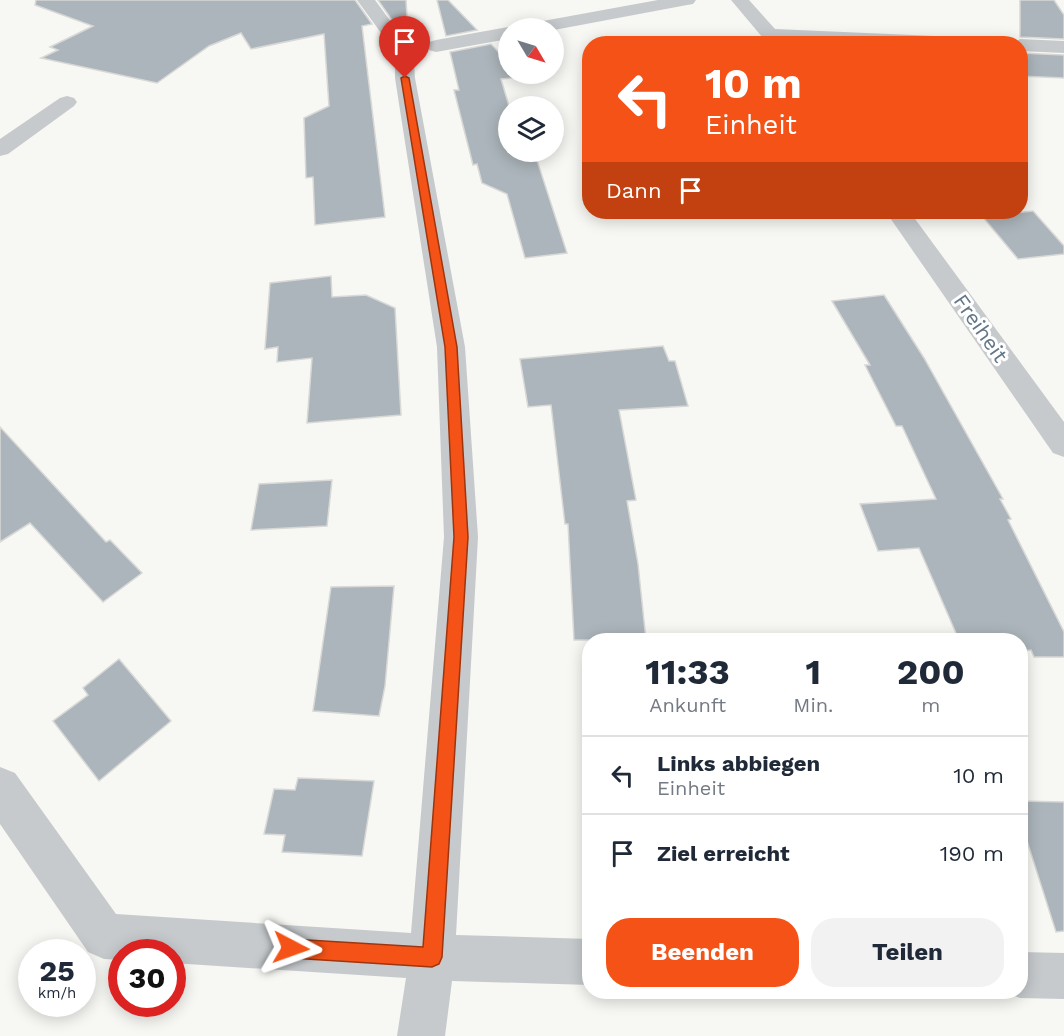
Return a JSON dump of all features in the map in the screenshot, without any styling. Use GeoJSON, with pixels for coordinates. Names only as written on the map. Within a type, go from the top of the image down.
{"type":"FeatureCollection","features":[{"type":"Feature","properties":{"kind":"street"},"geometry":{"type":"LineString","coordinates":[[366,0],[404,52],[405,78],[451,347],[461,537],[432,957],[421,1036]]}},
{"type":"Feature","properties":{"kind":"street"},"geometry":{"type":"LineString","coordinates":[[564,22],[687,0]]}},
{"type":"Feature","properties":{"kind":"street"},"geometry":{"type":"LineString","coordinates":[[740,0],[772,36]]}},
{"type":"Feature","properties":{"kind":"street"},"geometry":{"type":"LineString","coordinates":[[436,46],[498,35]]}},
{"type":"Feature","properties":{"kind":"street"},"geometry":{"type":"LineString","coordinates":[[1028,45],[1064,47]]}},
{"type":"Feature","properties":{"kind":"street"},"geometry":{"type":"LineString","coordinates":[[0,149],[67,102]]}},
{"type":"Feature","properties":{"kind":"street","name":"Freiheit"},"geometry":{"type":"LineString","coordinates":[[903,219],[1064,445]]}},
{"type":"Feature","properties":{"kind":"street"},"geometry":{"type":"LineString","coordinates":[[0,788],[104,936],[432,957],[582,962]]}},
{"type":"Feature","properties":{"kind":"street"},"geometry":{"type":"LineString","coordinates":[[1028,975],[1064,976]]}},
{"type":"Feature","properties":{"kind":"building"},"geometry":{"type":"Polygon","coordinates":[[[36,0],[355,0],[372,24],[362,26],[385,217],[315,225],[313,177],[306,178],[304,118],[329,106],[324,34],[251,49],[241,33],[209,46],[157,83],[41,58],[58,50],[50,47],[93,26],[35,5],[36,0]]]}},
{"type":"Feature","properties":{"kind":"building"},"geometry":{"type":"Polygon","coordinates":[[[378,0],[406,0],[407,17],[392,20],[378,0]]]}},
{"type":"Feature","properties":{"kind":"building"},"geometry":{"type":"Polygon","coordinates":[[[437,0],[448,0],[477,30],[446,36],[437,0]]]}},
{"type":"Feature","properties":{"kind":"building"},"geometry":{"type":"Polygon","coordinates":[[[1020,0],[1054,0],[1064,15],[1064,39],[1020,36],[1020,0]]]}},
{"type":"Feature","properties":{"kind":"building"},"geometry":{"type":"Polygon","coordinates":[[[491,44],[498,51],[498,84],[502,84],[506,96],[498,96],[498,162],[538,162],[567,253],[525,258],[507,194],[482,183],[477,164],[473,165],[454,90],[459,90],[450,52],[491,44]]]}},
{"type":"Feature","properties":{"kind":"building"},"geometry":{"type":"Polygon","coordinates":[[[1028,53],[1064,55],[1064,78],[1028,76],[1028,53]]]}},
{"type":"Feature","properties":{"kind":"building"},"geometry":{"type":"Polygon","coordinates":[[[1028,211],[1033,211],[1064,246],[1064,254],[1018,259],[985,219],[1028,219],[1028,211]]]}},
{"type":"Feature","properties":{"kind":"building"},"geometry":{"type":"Polygon","coordinates":[[[331,276],[332,297],[366,295],[395,308],[401,415],[307,423],[312,358],[277,362],[278,347],[265,349],[270,283],[331,276]]]}},
{"type":"Feature","properties":{"kind":"building"},"geometry":{"type":"Polygon","coordinates":[[[884,295],[924,358],[1003,499],[1000,499],[1011,519],[1008,520],[1064,632],[1064,657],[1034,657],[1031,650],[1028,650],[1028,633],[956,633],[919,548],[878,551],[860,504],[936,499],[902,426],[896,426],[865,365],[870,365],[832,301],[884,295]]]}},
{"type":"Feature","properties":{"kind":"building"},"geometry":{"type":"Polygon","coordinates":[[[663,346],[669,361],[675,361],[688,406],[619,410],[636,500],[627,501],[638,564],[645,633],[582,633],[582,640],[574,640],[568,524],[565,524],[551,405],[528,407],[520,359],[663,346]]]}},
{"type":"Feature","properties":{"kind":"building"},"geometry":{"type":"Polygon","coordinates":[[[0,427],[106,542],[110,540],[142,573],[103,602],[30,523],[0,542],[0,427]]]}},
{"type":"Feature","properties":{"kind":"building"},"geometry":{"type":"Polygon","coordinates":[[[332,480],[327,526],[251,530],[259,484],[332,480]]]}},
{"type":"Feature","properties":{"kind":"building"},"geometry":{"type":"Polygon","coordinates":[[[394,586],[385,686],[379,716],[313,711],[331,587],[394,586]]]}},
{"type":"Feature","properties":{"kind":"building"},"geometry":{"type":"Polygon","coordinates":[[[119,659],[171,721],[99,781],[53,721],[88,695],[83,688],[119,659]]]}},
{"type":"Feature","properties":{"kind":"building"},"geometry":{"type":"Polygon","coordinates":[[[298,778],[374,781],[362,856],[282,852],[285,835],[264,834],[274,789],[295,790],[298,778]]]}},
{"type":"Feature","properties":{"kind":"building"},"geometry":{"type":"Polygon","coordinates":[[[1028,801],[1064,802],[1064,931],[1056,932],[1028,844],[1028,801]]]}},
{"type":"Feature","properties":{"kind":"route"},"geometry":{"type":"LineString","coordinates":[[291,948],[432,957],[461,537],[451,347],[405,78]]}}]}
